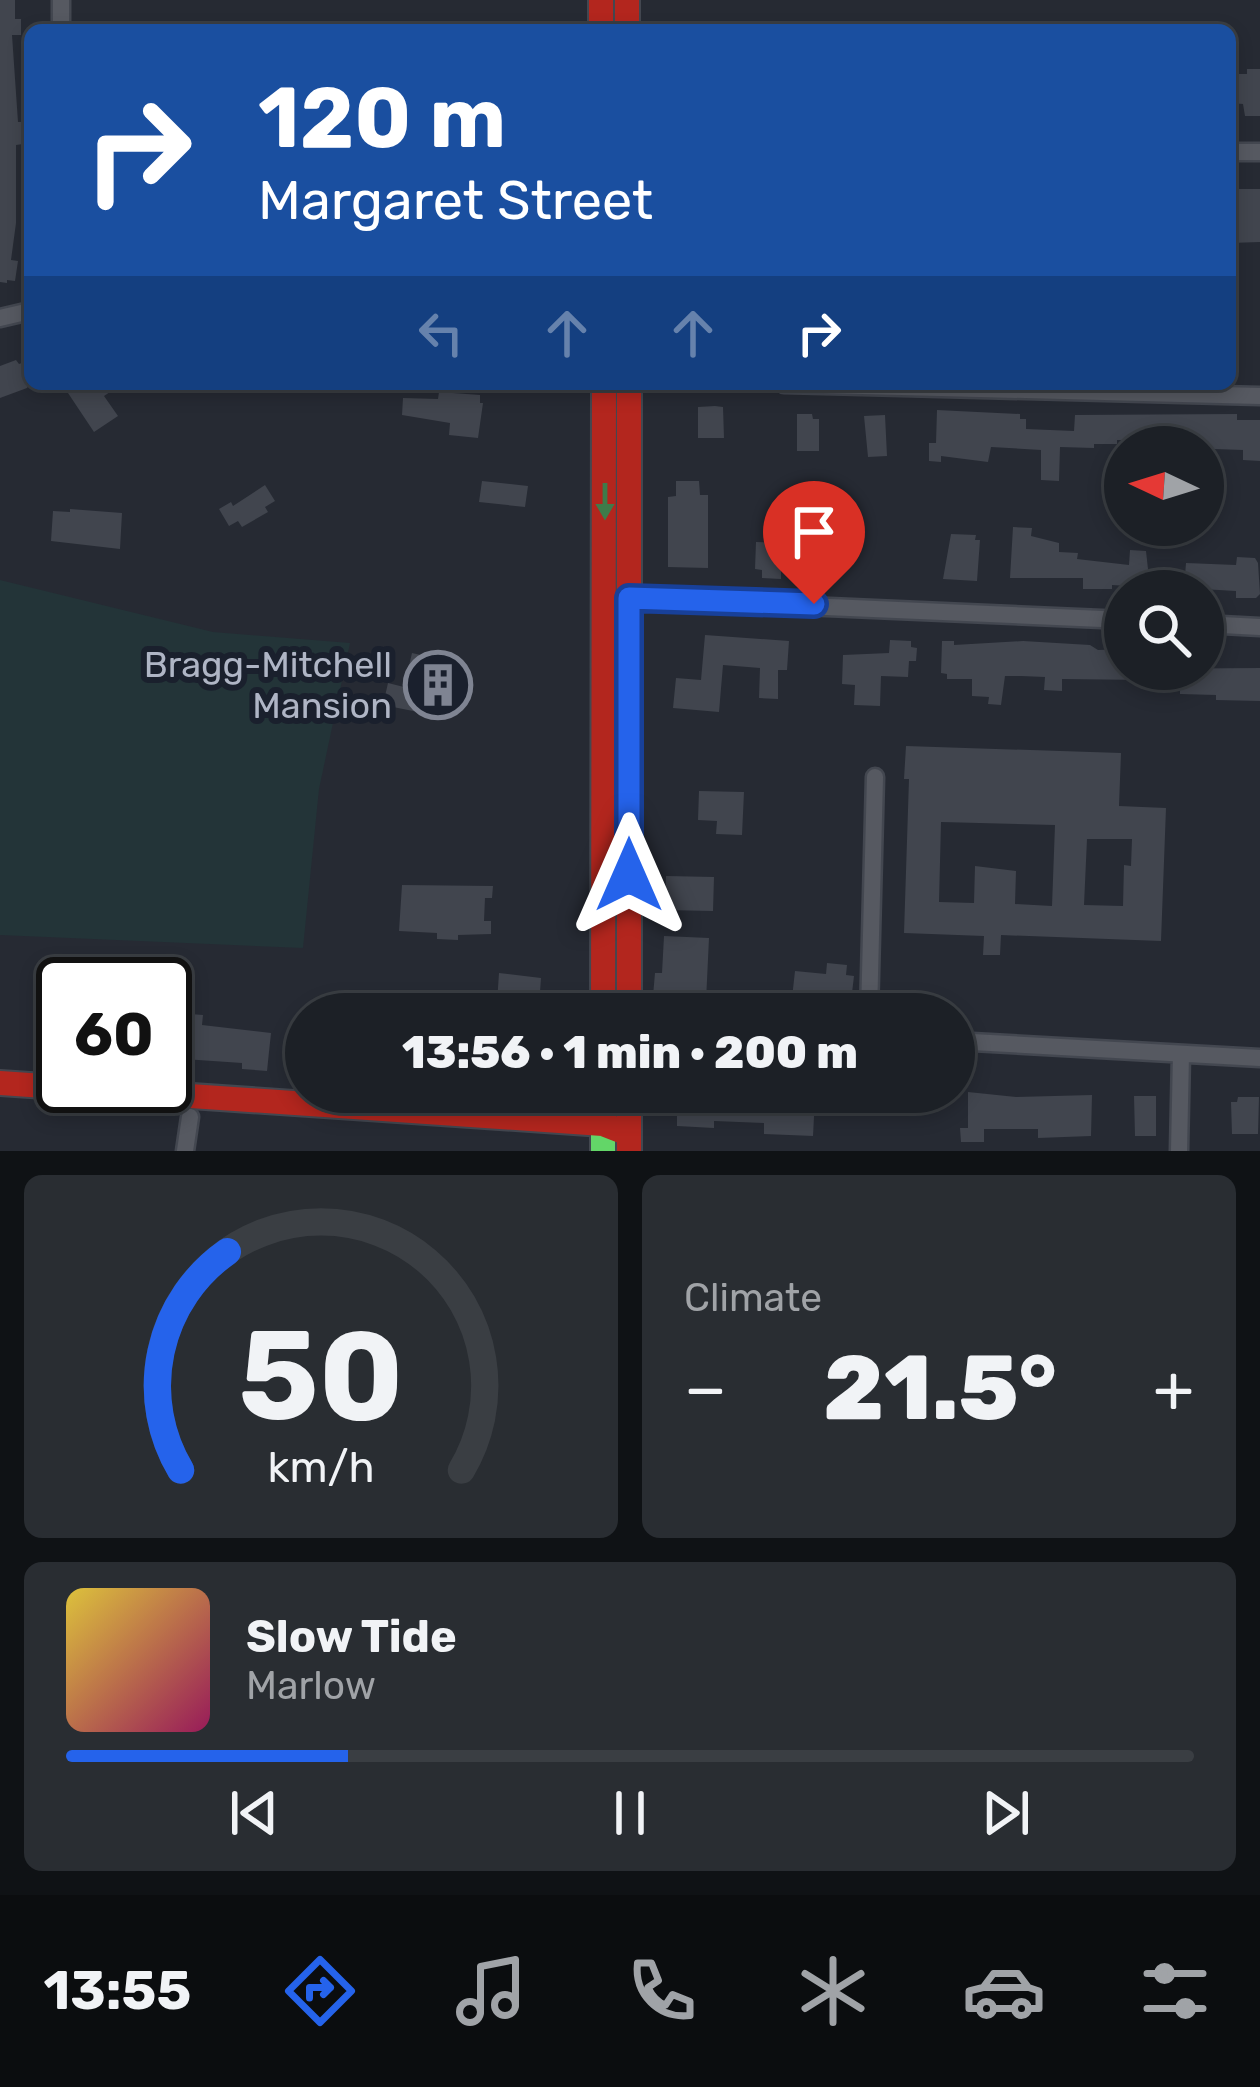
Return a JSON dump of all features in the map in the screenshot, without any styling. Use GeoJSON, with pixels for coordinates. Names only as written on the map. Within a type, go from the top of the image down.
{"type":"FeatureCollection","features":[{"type":"Feature","properties":{"kind":"main road"},"geometry":{"type":"LineString","coordinates":[[604,390],[617,598],[628,993]]}},
{"type":"Feature","properties":{"kind":"main road"},"geometry":{"type":"LineString","coordinates":[[604,993],[629,390]]}},
{"type":"Feature","properties":{"kind":"main road"},"geometry":{"type":"LineString","coordinates":[[0,1083],[603,1124],[629,1142]]}},
{"type":"Feature","properties":{"kind":"main road"},"geometry":{"type":"LineString","coordinates":[[603,1113],[603,1151]]}},
{"type":"Feature","properties":{"kind":"street"},"geometry":{"type":"LineString","coordinates":[[1022,390],[1260,396]]}},
{"type":"Feature","properties":{"kind":"street"},"geometry":{"type":"LineString","coordinates":[[617,598],[1104,619]]}},
{"type":"Feature","properties":{"kind":"street"},"geometry":{"type":"LineString","coordinates":[[1224,625],[1260,627]]}},
{"type":"Feature","properties":{"kind":"street"},"geometry":{"type":"LineString","coordinates":[[869,993],[875,777]]}},
{"type":"Feature","properties":{"kind":"street"},"geometry":{"type":"LineString","coordinates":[[975,1042],[1260,1058]]}},
{"type":"Feature","properties":{"kind":"street"},"geometry":{"type":"LineString","coordinates":[[1179,1151],[1181,1054]]}},
{"type":"Feature","properties":{"kind":"street"},"geometry":{"type":"LineString","coordinates":[[184,1151],[190,1117]]}},
{"type":"Feature","properties":{"kind":"shaded area"},"geometry":{"type":"Polygon","coordinates":[[[0,580],[213,632],[350,643],[319,789],[303,948],[0,935],[0,580]]]}},
{"type":"Feature","properties":{"kind":"building"},"geometry":{"type":"Polygon","coordinates":[[[0,0],[15,0],[15,19],[21,19],[21,35],[12,35],[18,122],[23,122],[23,144],[16,145],[11,260],[18,261],[15,281],[7,283],[0,282],[0,0]]]}},
{"type":"Feature","properties":{"kind":"building"},"geometry":{"type":"Polygon","coordinates":[[[1247,69],[1260,69],[1260,116],[1245,116],[1243,104],[1236,103],[1236,74],[1247,74],[1247,69]]]}},
{"type":"Feature","properties":{"kind":"building"},"geometry":{"type":"Polygon","coordinates":[[[1236,189],[1260,189],[1260,242],[1236,243],[1236,189]]]}},
{"type":"Feature","properties":{"kind":"building"},"geometry":{"type":"Polygon","coordinates":[[[24,362],[24,389],[0,398],[0,366],[24,362]]]}},
{"type":"Feature","properties":{"kind":"building"},"geometry":{"type":"Polygon","coordinates":[[[66,390],[113,390],[104,396],[118,416],[94,432],[66,390]]]}},
{"type":"Feature","properties":{"kind":"building"},"geometry":{"type":"Polygon","coordinates":[[[439,392],[480,395],[478,438],[449,435],[450,423],[402,415],[403,398],[438,399],[439,392]]]}},
{"type":"Feature","properties":{"kind":"building"},"geometry":{"type":"Polygon","coordinates":[[[698,407],[723,407],[724,438],[698,438],[698,407]]]}},
{"type":"Feature","properties":{"kind":"building"},"geometry":{"type":"Polygon","coordinates":[[[937,410],[1020,414],[1020,419],[1026,419],[1026,429],[1074,431],[1075,415],[1237,414],[1237,420],[1260,420],[1260,461],[1243,460],[1243,450],[1224,449],[1224,426],[1104,426],[1104,444],[1060,447],[1059,481],[1041,480],[1041,450],[991,447],[988,462],[941,456],[941,462],[929,461],[929,443],[936,443],[937,410]]]}},
{"type":"Feature","properties":{"kind":"building"},"geometry":{"type":"Polygon","coordinates":[[[797,414],[819,419],[819,451],[797,451],[797,414]]]}},
{"type":"Feature","properties":{"kind":"building"},"geometry":{"type":"Polygon","coordinates":[[[885,415],[887,456],[868,457],[864,416],[885,415]]]}},
{"type":"Feature","properties":{"kind":"building"},"geometry":{"type":"Polygon","coordinates":[[[482,481],[528,486],[525,507],[479,502],[482,481]]]}},
{"type":"Feature","properties":{"kind":"building"},"geometry":{"type":"Polygon","coordinates":[[[676,481],[699,481],[700,495],[708,495],[708,568],[668,567],[668,497],[676,496],[676,481]]]}},
{"type":"Feature","properties":{"kind":"building"},"geometry":{"type":"Polygon","coordinates":[[[265,485],[275,501],[265,507],[268,512],[242,527],[238,521],[229,526],[219,509],[231,502],[233,506],[265,485]]]}},
{"type":"Feature","properties":{"kind":"building"},"geometry":{"type":"Polygon","coordinates":[[[53,511],[122,513],[120,549],[51,541],[53,511]]]}},
{"type":"Feature","properties":{"kind":"building"},"geometry":{"type":"Polygon","coordinates":[[[1013,527],[1032,528],[1031,536],[1059,543],[1059,552],[1078,553],[1077,559],[1129,565],[1130,550],[1146,551],[1148,570],[1104,570],[1104,589],[1083,589],[1083,578],[1010,578],[1013,527]]]}},
{"type":"Feature","properties":{"kind":"building"},"geometry":{"type":"Polygon","coordinates":[[[951,534],[976,535],[975,540],[980,540],[977,581],[943,579],[951,534]]]}},
{"type":"Feature","properties":{"kind":"building"},"geometry":{"type":"Polygon","coordinates":[[[756,542],[789,543],[787,569],[781,569],[781,579],[762,578],[762,570],[755,569],[756,542]]]}},
{"type":"Feature","properties":{"kind":"building"},"geometry":{"type":"Polygon","coordinates":[[[1237,557],[1255,558],[1260,594],[1256,598],[1236,598],[1236,591],[1224,590],[1224,570],[1185,570],[1186,563],[1236,565],[1237,557]]]}},
{"type":"Feature","properties":{"kind":"building"},"geometry":{"type":"Polygon","coordinates":[[[705,635],[789,641],[787,670],[778,670],[778,699],[759,698],[760,668],[723,665],[719,712],[673,708],[676,678],[701,680],[705,635]]]}},
{"type":"Feature","properties":{"kind":"building"},"geometry":{"type":"Polygon","coordinates":[[[890,640],[911,641],[911,647],[917,648],[916,661],[909,661],[908,677],[881,676],[880,706],[854,705],[855,685],[842,684],[843,655],[889,653],[890,640]]]}},
{"type":"Feature","properties":{"kind":"building"},"geometry":{"type":"Polygon","coordinates":[[[942,641],[954,641],[954,645],[1023,641],[1104,650],[1104,680],[1062,679],[1062,691],[1044,690],[1045,677],[1005,676],[1001,705],[988,704],[989,697],[972,696],[972,679],[947,679],[941,673],[942,641]]]}},
{"type":"Feature","properties":{"kind":"building","name":"Bragg-Mitchell Mansion"},"geometry":{"type":"Polygon","coordinates":[[[412,653],[447,661],[444,674],[468,679],[461,709],[425,701],[423,713],[383,705],[388,683],[404,687],[412,653]]]}},
{"type":"Feature","properties":{"kind":"building"},"geometry":{"type":"Polygon","coordinates":[[[1224,668],[1260,668],[1260,701],[1180,694],[1180,690],[1224,690],[1224,668]]]}},
{"type":"Feature","properties":{"kind":"building"},"geometry":{"type":"Polygon","coordinates":[[[906,746],[1121,753],[1119,806],[1166,808],[1161,941],[1001,935],[1000,955],[983,955],[984,936],[904,933],[909,779],[904,779],[906,746]],[[941,822],[939,902],[974,903],[975,866],[1016,871],[1015,904],[1052,906],[1055,825],[941,822]],[[1087,839],[1084,905],[1123,906],[1124,865],[1131,866],[1132,839],[1087,839]]]}},
{"type":"Feature","properties":{"kind":"building"},"geometry":{"type":"Polygon","coordinates":[[[699,791],[744,792],[742,835],[716,834],[717,821],[698,820],[699,791]]]}},
{"type":"Feature","properties":{"kind":"building"},"geometry":{"type":"Polygon","coordinates":[[[666,876],[714,877],[713,911],[665,910],[666,876]]]}},
{"type":"Feature","properties":{"kind":"building"},"geometry":{"type":"Polygon","coordinates":[[[402,885],[493,886],[492,898],[485,898],[484,921],[491,921],[491,934],[458,935],[458,940],[437,939],[437,933],[399,931],[402,885]]]}},
{"type":"Feature","properties":{"kind":"building"},"geometry":{"type":"Polygon","coordinates":[[[664,936],[709,938],[706,993],[653,993],[655,973],[662,973],[664,936]]]}},
{"type":"Feature","properties":{"kind":"building"},"geometry":{"type":"Polygon","coordinates":[[[827,963],[847,965],[846,975],[854,976],[852,993],[793,993],[795,971],[826,974],[827,963]]]}},
{"type":"Feature","properties":{"kind":"building"},"geometry":{"type":"Polygon","coordinates":[[[499,973],[541,978],[540,993],[498,993],[499,973]]]}},
{"type":"Feature","properties":{"kind":"building"},"geometry":{"type":"Polygon","coordinates":[[[192,1014],[203,1015],[202,1025],[271,1033],[267,1071],[242,1069],[242,1063],[192,1060],[192,1014]]]}},
{"type":"Feature","properties":{"kind":"building"},"geometry":{"type":"Polygon","coordinates":[[[975,1093],[1092,1095],[1091,1136],[1038,1138],[1038,1129],[984,1129],[984,1142],[961,1142],[960,1128],[968,1128],[968,1113],[975,1113],[975,1093]]]}},
{"type":"Feature","properties":{"kind":"building"},"geometry":{"type":"Polygon","coordinates":[[[1134,1096],[1156,1096],[1156,1136],[1135,1136],[1134,1096]]]}},
{"type":"Feature","properties":{"kind":"building"},"geometry":{"type":"Polygon","coordinates":[[[1238,1097],[1259,1097],[1258,1134],[1232,1134],[1231,1102],[1238,1097]]]}},
{"type":"Feature","properties":{"kind":"building"},"geometry":{"type":"Polygon","coordinates":[[[814,1113],[813,1136],[764,1134],[764,1123],[714,1121],[714,1128],[677,1126],[677,1114],[670,1114],[814,1113]]]}},
{"type":"Feature","properties":{"kind":"traffic: fast"},"geometry":{"type":"LineString","coordinates":[[603,1113],[603,1151]]}},
{"type":"Feature","properties":{"kind":"traffic: jam"},"geometry":{"type":"LineString","coordinates":[[601,0],[601,24]]}},
{"type":"Feature","properties":{"kind":"traffic: jam"},"geometry":{"type":"LineString","coordinates":[[627,0],[627,24]]}},
{"type":"Feature","properties":{"kind":"traffic: jam"},"geometry":{"type":"LineString","coordinates":[[603,993],[604,390]]}},
{"type":"Feature","properties":{"kind":"traffic: jam"},"geometry":{"type":"LineString","coordinates":[[629,390],[629,993]]}},
{"type":"Feature","properties":{"kind":"traffic: jam"},"geometry":{"type":"LineString","coordinates":[[0,1083],[603,1124],[621,1131]]}},
{"type":"Feature","properties":{"kind":"traffic: jam"},"geometry":{"type":"LineString","coordinates":[[629,1113],[629,1151]]}},
{"type":"Feature","properties":{"kind":"place","name":"Bragg-Mitchell Mansion"},"geometry":{"type":"Point","coordinates":[438,685]}},
{"type":"Feature","properties":{"kind":"route"},"geometry":{"type":"LineString","coordinates":[[629,875],[629,598],[814,604]]}}]}
